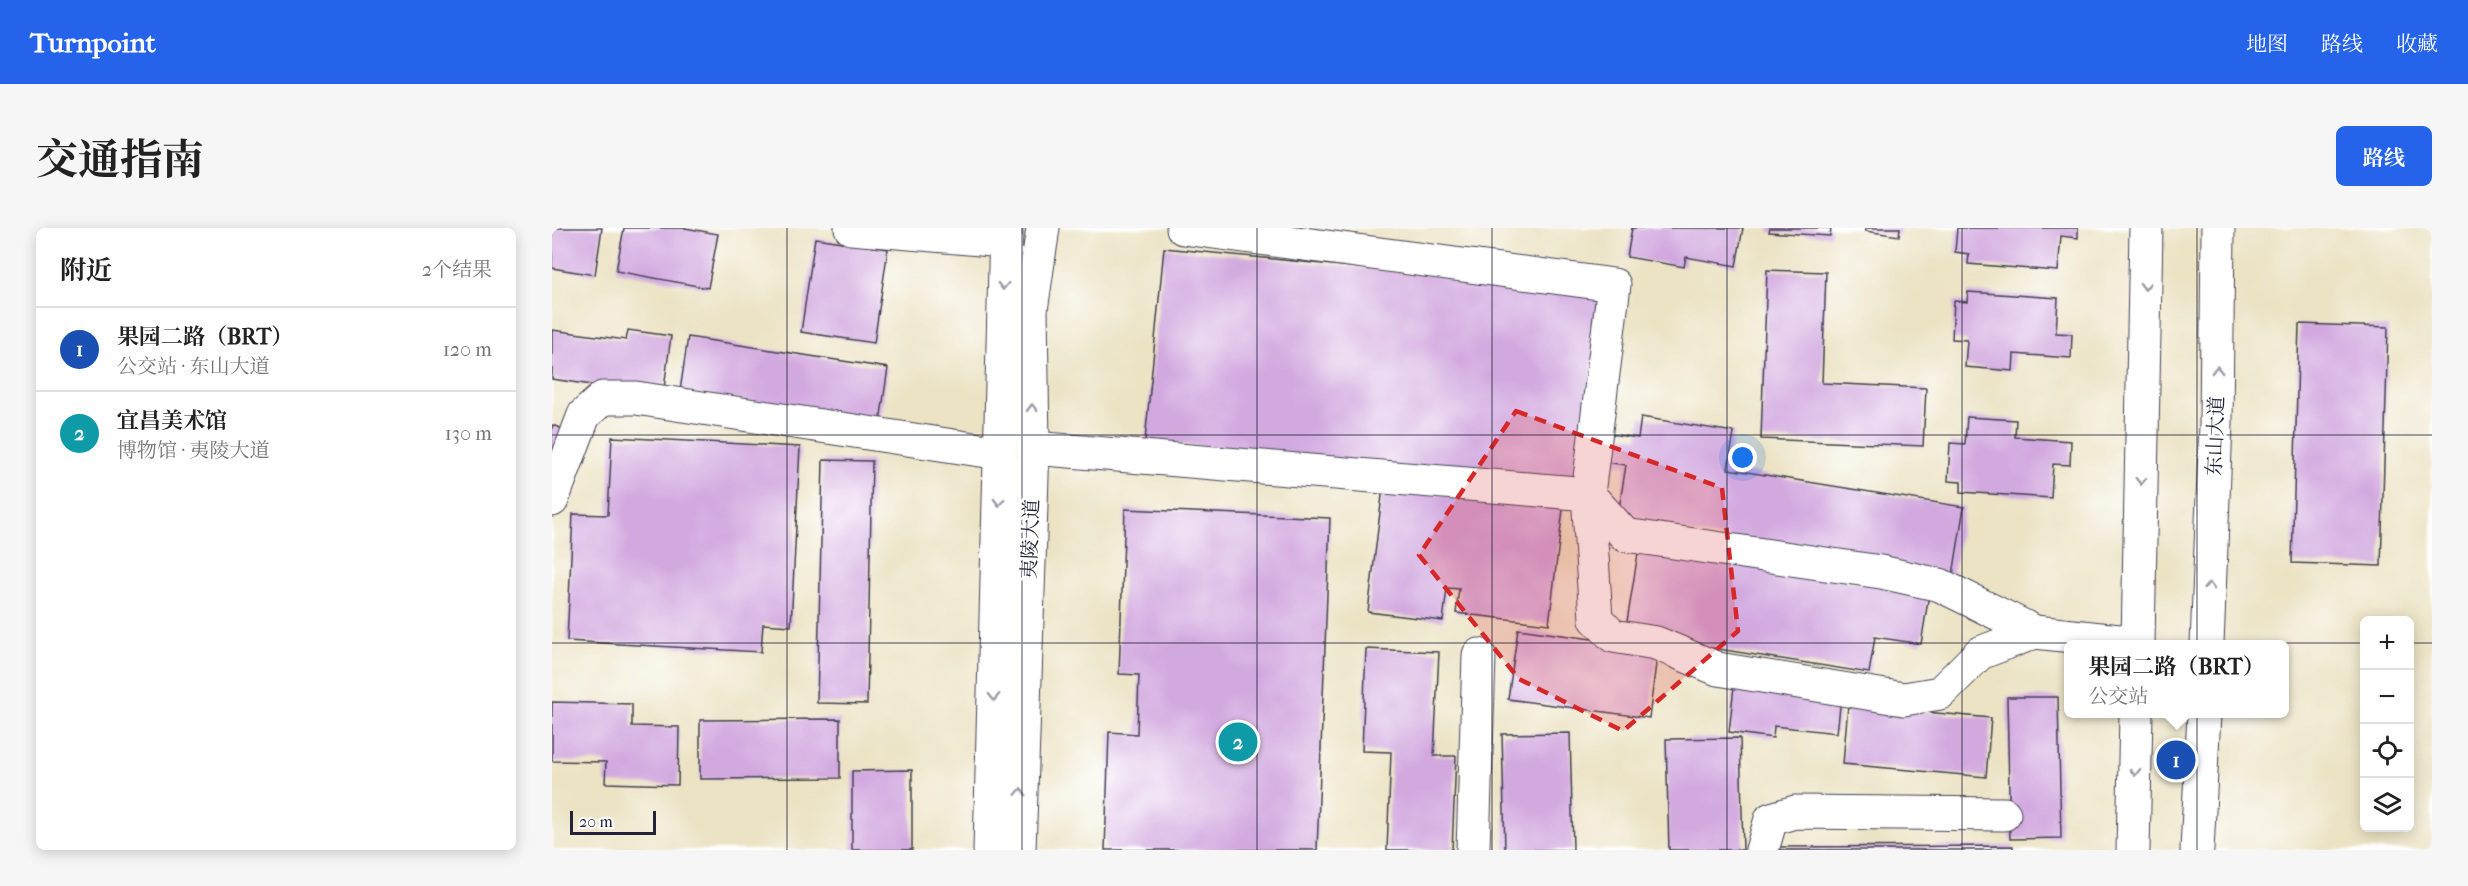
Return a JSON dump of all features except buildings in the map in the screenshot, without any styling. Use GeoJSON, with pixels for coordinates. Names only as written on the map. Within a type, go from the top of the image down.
{"type":"FeatureCollection","features":[{"type":"Feature","properties":{"kind":"street"},"geometry":{"type":"LineString","coordinates":[[850,228],[1005,234]]}},
{"type":"Feature","properties":{"kind":"street","name":"夷陵大道"},"geometry":{"type":"LineString","coordinates":[[1019,850],[1033,448],[1031,310],[1043,228]]}},
{"type":"Feature","properties":{"kind":"street"},"geometry":{"type":"LineString","coordinates":[[1183,228],[1614,285],[1588,494],[1596,619],[1613,636],[1656,643],[1718,669],[1904,699],[1940,693],[1980,653],[2035,632]]}},
{"type":"Feature","properties":{"kind":"street"},"geometry":{"type":"LineString","coordinates":[[2138,640],[2146,228]]}},
{"type":"Feature","properties":{"kind":"street","name":"东山大道"},"geometry":{"type":"LineString","coordinates":[[2207,640],[2217,425],[2218,228]]}},
{"type":"Feature","properties":{"kind":"street","name":"夷陵大道"},"geometry":{"type":"LineString","coordinates":[[990,850],[1005,234]]}},
{"type":"Feature","properties":{"kind":"street"},"geometry":{"type":"LineString","coordinates":[[552,500],[584,415],[603,398],[636,398],[1000,453]]}},
{"type":"Feature","properties":{"kind":"street"},"geometry":{"type":"LineString","coordinates":[[1033,448],[1588,494],[1625,535],[1881,572],[1940,585],[2035,632],[2104,640]]}},
{"type":"Feature","properties":{"kind":"street"},"geometry":{"type":"LineString","coordinates":[[1473,850],[1479,655]]}},
{"type":"Feature","properties":{"kind":"street"},"geometry":{"type":"LineString","coordinates":[[2133,850],[2136,718]]}},
{"type":"Feature","properties":{"kind":"street"},"geometry":{"type":"LineString","coordinates":[[2198,850],[2204,718]]}},
{"type":"Feature","properties":{"kind":"street"},"geometry":{"type":"LineString","coordinates":[[1762,850],[1772,819],[1795,812],[2004,814]]}},
{"type":"Feature","properties":{"kind":"highlighted area"},"geometry":{"type":"Polygon","coordinates":[[[1516,411],[1722,488],[1738,631],[1623,731],[1519,679],[1419,555],[1516,411]]]}},
{"type":"Feature","properties":{"kind":"place","name":"宜昌美术馆"},"geometry":{"type":"Point","coordinates":[1238,742]}},
{"type":"Feature","properties":{"kind":"place","name":"果园二路（BRT）"},"geometry":{"type":"Point","coordinates":[2176,760]}}]}
